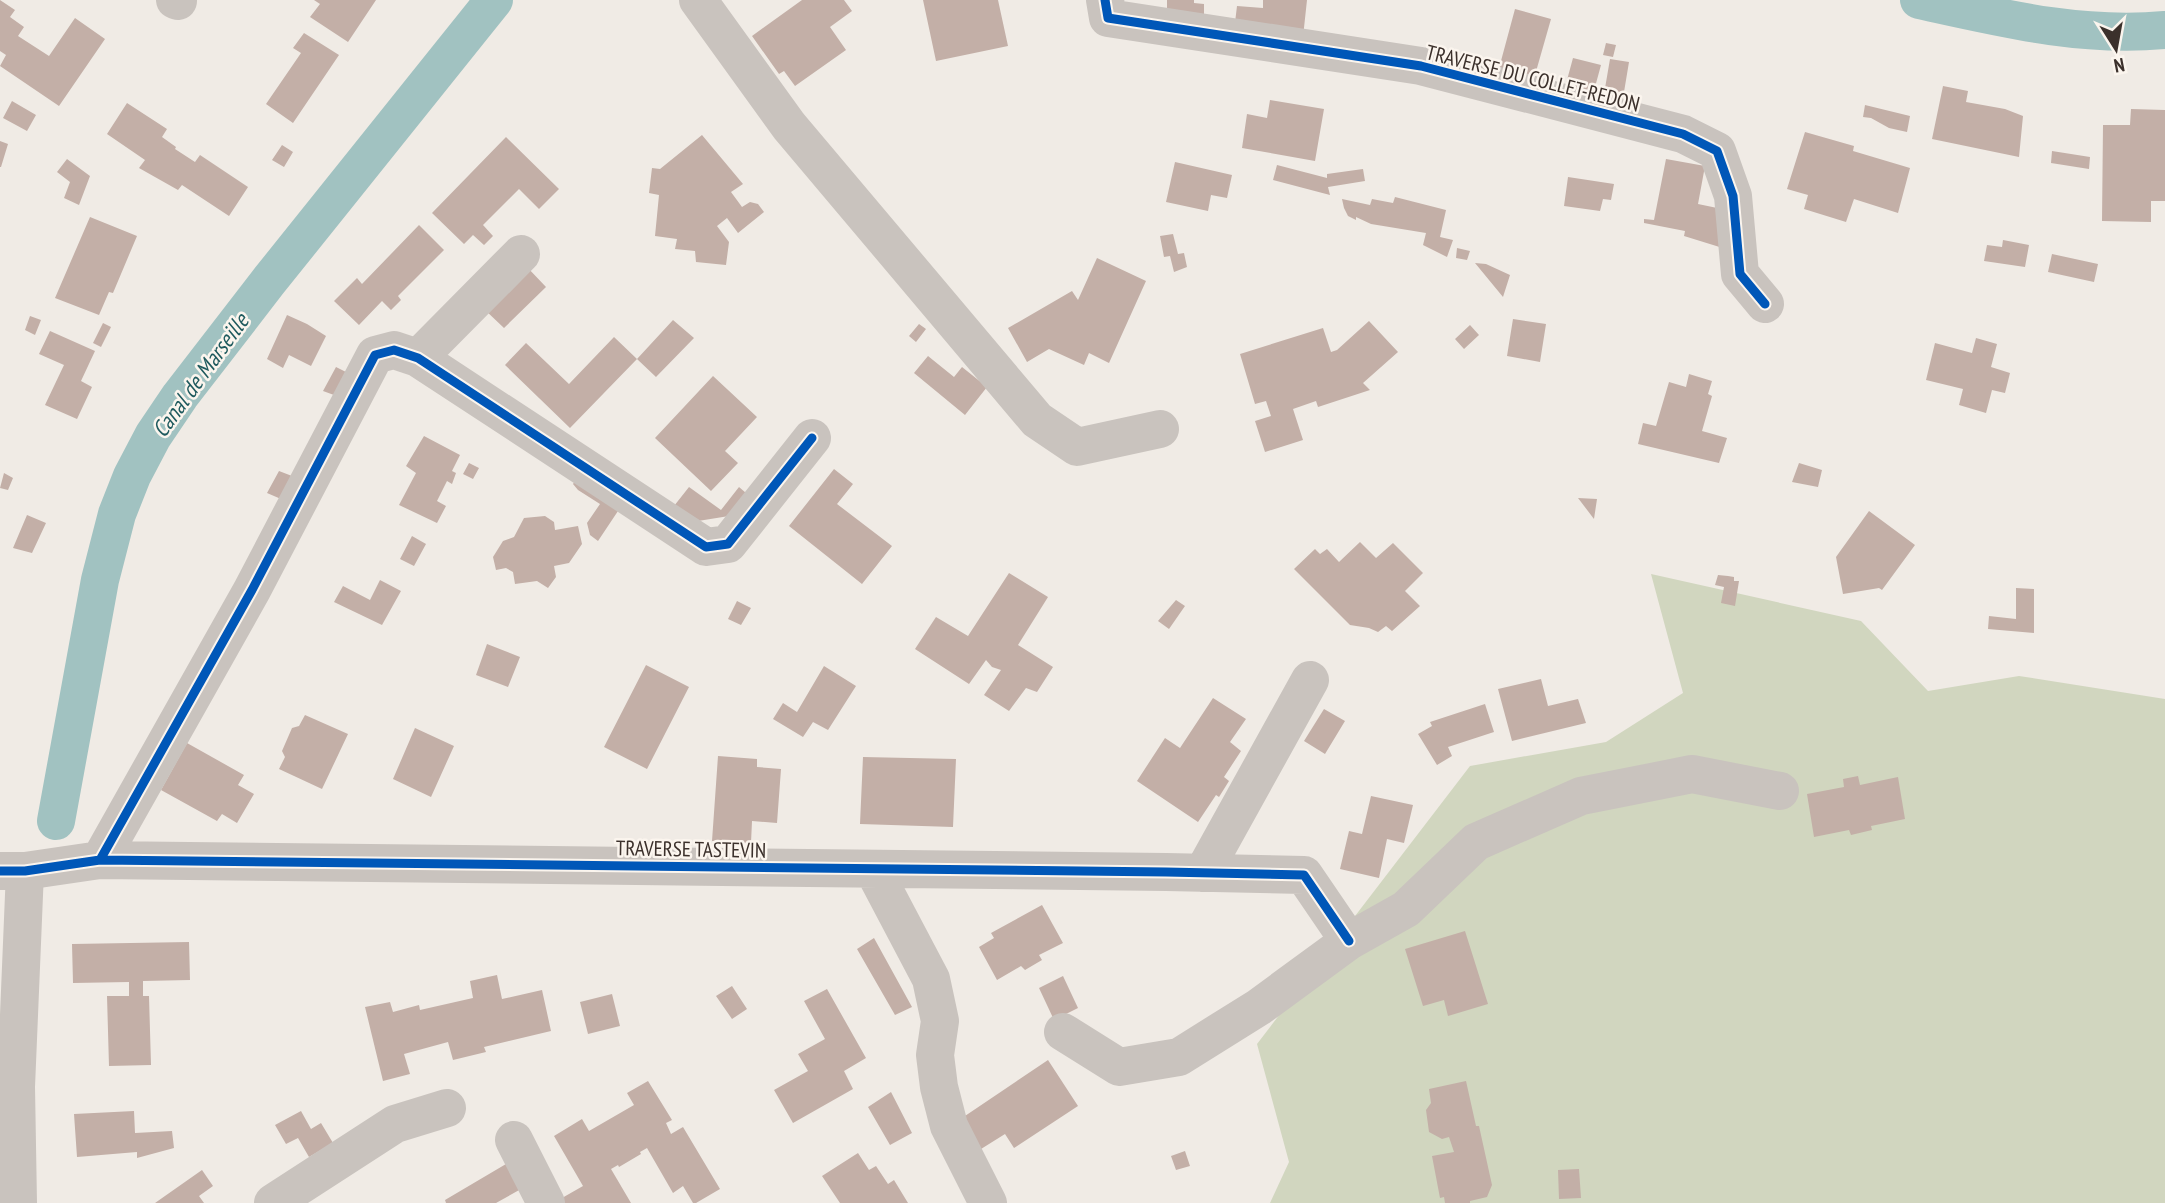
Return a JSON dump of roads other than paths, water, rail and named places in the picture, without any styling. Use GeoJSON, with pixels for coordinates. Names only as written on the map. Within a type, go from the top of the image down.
{"type":"FeatureCollection","features":[{"type":"Feature","properties":{"kind":"street"},"geometry":{"type":"LineString","coordinates":[[698,0],[789,126],[1037,420],[1077,447],[1160,429]]}},
{"type":"Feature","properties":{"kind":"street","name":"TRAVERSE DU COLLET-REDON"},"geometry":{"type":"LineString","coordinates":[[1105,0],[1108,18],[1421,66],[1682,134],[1717,151],[1733,196],[1740,275],[1765,304]]}},
{"type":"Feature","properties":{"kind":"street"},"geometry":{"type":"LineString","coordinates":[[418,358],[521,254]]}},
{"type":"Feature","properties":{"kind":"street"},"geometry":{"type":"LineString","coordinates":[[100,860],[252,590],[375,355],[394,350],[418,358],[706,547],[728,544],[812,438]]}},
{"type":"Feature","properties":{"kind":"street"},"geometry":{"type":"LineString","coordinates":[[1203,873],[1310,680]]}},
{"type":"Feature","properties":{"kind":"street"},"geometry":{"type":"LineString","coordinates":[[1063,1032],[1119,1067],[1180,1058],[1259,1007],[1349,941],[1406,909],[1476,842],[1581,796],[1692,774],[1780,791]]}},
{"type":"Feature","properties":{"kind":"street","name":"TRAVERSE TASTEVIN"},"geometry":{"type":"LineString","coordinates":[[12,871],[100,860],[1304,875],[1349,941]]}},
{"type":"Feature","properties":{"kind":"street"},"geometry":{"type":"LineString","coordinates":[[873,869],[930,979],[940,1021],[935,1055],[939,1087],[949,1126],[988,1203]]}},
{"type":"Feature","properties":{"kind":"street"},"geometry":{"type":"LineString","coordinates":[[12,871],[18,1203]]}},
{"type":"Feature","properties":{"kind":"street"},"geometry":{"type":"LineString","coordinates":[[273,1203],[395,1124],[447,1108]]}},
{"type":"Feature","properties":{"kind":"street"},"geometry":{"type":"LineString","coordinates":[[514,1140],[546,1203]]}},
{"type":"Feature","properties":{"kind":"waterway","name":"Canal de Marseille"},"geometry":{"type":"LineString","coordinates":[[56,821],[100,580],[117,514],[132,476],[153,436],[180,396],[268,282],[494,0]]}},
{"type":"Feature","properties":{"kind":"waterway","name":"Canal de Marseille"},"geometry":{"type":"LineString","coordinates":[[1919,0],[2011,20],[2072,29],[2134,32],[2165,30]]}}]}
